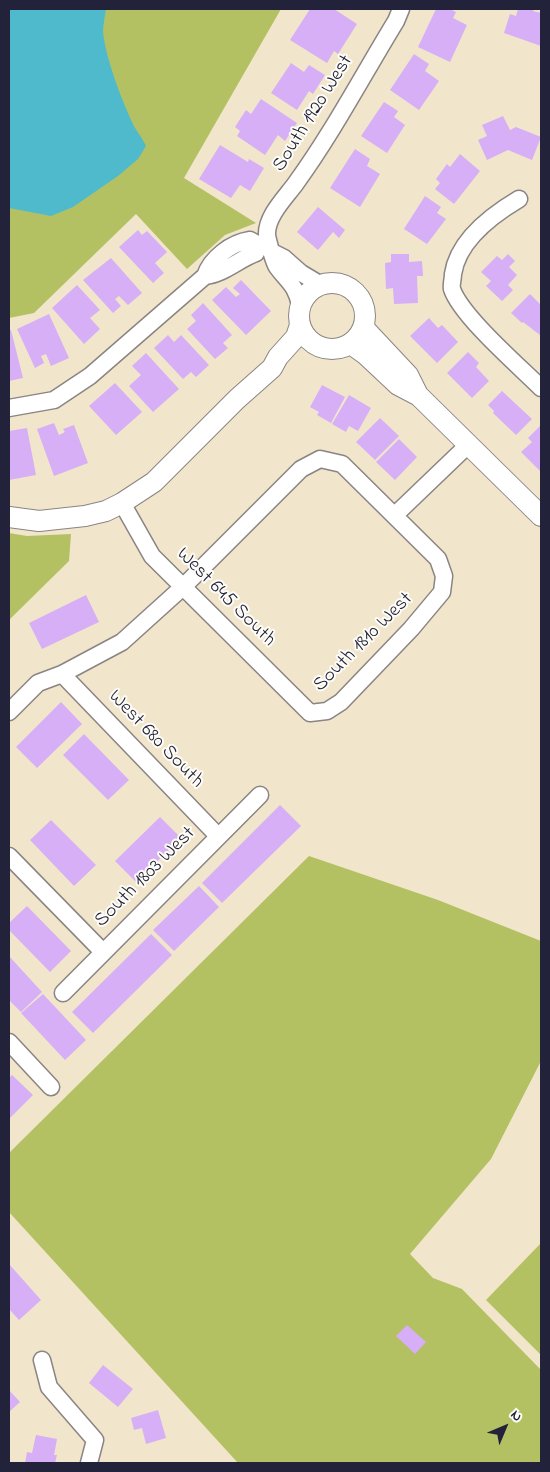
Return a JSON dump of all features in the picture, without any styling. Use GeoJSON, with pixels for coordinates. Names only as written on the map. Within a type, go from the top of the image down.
{"type":"FeatureCollection","features":[{"type":"Feature","properties":{"kind":"street","name":"South 1920 West"},"geometry":{"type":"LineString","coordinates":[[267,247],[267,232],[274,214],[312,160],[396,21],[401,9]]}},
{"type":"Feature","properties":{"kind":"street"},"geometry":{"type":"LineString","coordinates":[[519,199],[497,212],[469,241],[455,261],[451,288],[466,312],[541,388]]}},
{"type":"Feature","properties":{"kind":"street"},"geometry":{"type":"LineString","coordinates":[[9,408],[54,400],[90,376],[206,276],[209,266],[234,244],[250,240],[267,247],[284,258],[301,274],[321,285]]}},
{"type":"Feature","properties":{"kind":"street"},"geometry":{"type":"LineString","coordinates":[[9,517],[39,522],[85,516],[106,511],[122,503],[154,482],[237,399],[272,368],[278,357],[296,337],[300,325],[300,305],[297,293],[291,282],[276,266],[267,247]]}},
{"type":"Feature","properties":{"kind":"street"},"geometry":{"type":"LineString","coordinates":[[300,305],[306,295],[321,285],[332,283],[344,285],[352,290],[360,298],[364,308],[363,327],[351,344],[341,349],[329,350],[318,347],[305,336],[300,325]]}},
{"type":"Feature","properties":{"kind":"street"},"geometry":{"type":"LineString","coordinates":[[363,327],[408,375],[419,396],[541,516]]}},
{"type":"Feature","properties":{"kind":"street"},"geometry":{"type":"LineString","coordinates":[[351,344],[366,354],[398,385],[419,396]]}},
{"type":"Feature","properties":{"kind":"street"},"geometry":{"type":"LineString","coordinates":[[272,368],[285,365],[304,350],[318,347]]}},
{"type":"Feature","properties":{"kind":"street"},"geometry":{"type":"LineString","coordinates":[[9,712],[38,683],[62,674],[122,642],[184,586],[301,468],[320,459],[342,464],[395,515],[468,445]]}},
{"type":"Feature","properties":{"kind":"street","name":"West 645 South"},"geometry":{"type":"LineString","coordinates":[[122,503],[152,556],[310,713]]}},
{"type":"Feature","properties":{"kind":"street","name":"South 1810 West"},"geometry":{"type":"LineString","coordinates":[[310,713],[327,711],[341,702],[411,629],[442,592],[444,576],[438,559],[395,515]]}},
{"type":"Feature","properties":{"kind":"street","name":"West 680 South"},"geometry":{"type":"LineString","coordinates":[[62,674],[218,836]]}},
{"type":"Feature","properties":{"kind":"street","name":"South 1803 West"},"geometry":{"type":"LineString","coordinates":[[63,992],[260,795]]}},
{"type":"Feature","properties":{"kind":"street"},"geometry":{"type":"LineString","coordinates":[[9,856],[103,952]]}},
{"type":"Feature","properties":{"kind":"street"},"geometry":{"type":"LineString","coordinates":[[9,1042],[50,1087]]}},
{"type":"Feature","properties":{"kind":"street"},"geometry":{"type":"LineString","coordinates":[[42,1360],[49,1387],[95,1440],[89,1463]]}},
{"type":"Feature","properties":{"kind":"green space"},"geometry":{"type":"Polygon","coordinates":[[[9,9],[281,9],[184,178],[256,223],[225,235],[187,269],[136,214],[34,313],[9,318],[9,9]]]}},
{"type":"Feature","properties":{"kind":"green space"},"geometry":{"type":"Polygon","coordinates":[[[9,533],[27,536],[71,534],[69,561],[9,620],[9,533]]]}},
{"type":"Feature","properties":{"kind":"green space"},"geometry":{"type":"Polygon","coordinates":[[[309,856],[438,900],[541,941],[541,1061],[491,1159],[410,1254],[433,1278],[462,1289],[541,1370],[541,1463],[238,1463],[9,1212],[9,1153],[309,856]]]}},
{"type":"Feature","properties":{"kind":"green space"},"geometry":{"type":"Polygon","coordinates":[[[541,1243],[541,1355],[486,1300],[541,1243]]]}},
{"type":"Feature","properties":{"kind":"water"},"geometry":{"type":"Polygon","coordinates":[[[9,9],[106,9],[103,32],[111,66],[128,112],[146,146],[138,159],[118,176],[73,207],[51,216],[9,208],[9,9]]]}},
{"type":"Feature","properties":{"kind":"building"},"geometry":{"type":"Polygon","coordinates":[[[310,9],[334,9],[357,24],[338,54],[334,51],[327,63],[290,40],[310,9]]]}},
{"type":"Feature","properties":{"kind":"building"},"geometry":{"type":"Polygon","coordinates":[[[436,9],[450,9],[456,12],[453,18],[467,25],[450,62],[418,47],[436,9]]]}},
{"type":"Feature","properties":{"kind":"building"},"geometry":{"type":"Polygon","coordinates":[[[518,9],[534,9],[533,11],[541,13],[541,46],[504,33],[510,14],[516,16],[518,9]]]}},
{"type":"Feature","properties":{"kind":"building"},"geometry":{"type":"Polygon","coordinates":[[[414,54],[429,64],[425,71],[439,81],[419,110],[390,90],[414,54]]]}},
{"type":"Feature","properties":{"kind":"building"},"geometry":{"type":"Polygon","coordinates":[[[291,63],[304,72],[309,65],[325,75],[313,94],[309,91],[297,110],[271,93],[291,63]]]}},
{"type":"Feature","properties":{"kind":"building"},"geometry":{"type":"Polygon","coordinates":[[[261,99],[297,123],[285,141],[278,135],[265,155],[237,136],[240,131],[235,127],[246,110],[251,114],[261,99]]]}},
{"type":"Feature","properties":{"kind":"building"},"geometry":{"type":"Polygon","coordinates":[[[384,102],[398,111],[394,117],[405,125],[387,153],[361,136],[384,102]]]}},
{"type":"Feature","properties":{"kind":"building"},"geometry":{"type":"Polygon","coordinates":[[[503,116],[510,130],[516,127],[541,137],[532,160],[508,150],[487,160],[478,140],[487,136],[482,125],[503,116]]]}},
{"type":"Feature","properties":{"kind":"building"},"geometry":{"type":"Polygon","coordinates":[[[220,145],[248,162],[249,159],[264,168],[250,191],[240,185],[231,198],[199,179],[220,145]]]}},
{"type":"Feature","properties":{"kind":"building"},"geometry":{"type":"Polygon","coordinates":[[[355,149],[370,159],[367,166],[380,174],[360,207],[330,188],[355,149]]]}},
{"type":"Feature","properties":{"kind":"building"},"geometry":{"type":"Polygon","coordinates":[[[460,154],[480,171],[454,204],[435,189],[440,183],[436,179],[447,164],[450,167],[460,154]]]}},
{"type":"Feature","properties":{"kind":"building"},"geometry":{"type":"Polygon","coordinates":[[[425,196],[441,207],[437,213],[446,219],[427,244],[404,229],[425,196]]]}},
{"type":"Feature","properties":{"kind":"building"},"geometry":{"type":"Polygon","coordinates":[[[318,207],[345,230],[339,238],[333,232],[318,250],[297,232],[318,207]]]}},
{"type":"Feature","properties":{"kind":"building"},"geometry":{"type":"Polygon","coordinates":[[[138,230],[142,235],[147,231],[167,252],[155,263],[164,273],[153,283],[119,247],[138,230]]]}},
{"type":"Feature","properties":{"kind":"building"},"geometry":{"type":"Polygon","coordinates":[[[391,254],[409,254],[409,262],[422,261],[423,276],[417,276],[418,303],[394,304],[393,288],[386,289],[385,263],[391,262],[391,254]]]}},
{"type":"Feature","properties":{"kind":"building"},"geometry":{"type":"Polygon","coordinates":[[[508,254],[515,261],[509,267],[517,275],[508,285],[513,290],[502,301],[486,286],[491,281],[481,272],[497,256],[502,260],[508,254]]]}},
{"type":"Feature","properties":{"kind":"building"},"geometry":{"type":"Polygon","coordinates":[[[111,258],[142,293],[128,305],[119,296],[115,299],[121,306],[113,313],[83,280],[111,258]]]}},
{"type":"Feature","properties":{"kind":"building"},"geometry":{"type":"Polygon","coordinates":[[[241,280],[271,311],[246,335],[212,300],[226,287],[236,297],[240,294],[233,288],[241,280]]]}},
{"type":"Feature","properties":{"kind":"building"},"geometry":{"type":"Polygon","coordinates":[[[77,285],[100,310],[90,318],[100,329],[84,344],[52,308],[77,285]]]}},
{"type":"Feature","properties":{"kind":"building"},"geometry":{"type":"Polygon","coordinates":[[[530,294],[541,305],[540,335],[511,313],[530,294]]]}},
{"type":"Feature","properties":{"kind":"building"},"geometry":{"type":"Polygon","coordinates":[[[203,303],[232,335],[223,343],[228,348],[215,359],[187,329],[196,321],[191,315],[203,303]]]}},
{"type":"Feature","properties":{"kind":"building"},"geometry":{"type":"Polygon","coordinates":[[[49,314],[69,358],[51,366],[46,354],[41,356],[44,363],[35,368],[17,329],[49,314]]]}},
{"type":"Feature","properties":{"kind":"building"},"geometry":{"type":"Polygon","coordinates":[[[429,318],[438,328],[442,325],[458,342],[437,363],[410,336],[429,318]]]}},
{"type":"Feature","properties":{"kind":"building"},"geometry":{"type":"Polygon","coordinates":[[[9,330],[11,330],[23,378],[9,381],[9,330]]]}},
{"type":"Feature","properties":{"kind":"building"},"geometry":{"type":"Polygon","coordinates":[[[168,335],[174,342],[181,335],[209,365],[196,377],[191,372],[183,379],[154,348],[168,335]]]}},
{"type":"Feature","properties":{"kind":"building"},"geometry":{"type":"Polygon","coordinates":[[[468,352],[479,363],[476,367],[489,381],[472,398],[447,373],[468,352]]]}},
{"type":"Feature","properties":{"kind":"building"},"geometry":{"type":"Polygon","coordinates":[[[146,353],[179,389],[153,412],[129,386],[141,375],[132,366],[146,353]]]}},
{"type":"Feature","properties":{"kind":"building"},"geometry":{"type":"Polygon","coordinates":[[[115,383],[142,412],[116,435],[89,406],[115,383]]]}},
{"type":"Feature","properties":{"kind":"building"},"geometry":{"type":"Polygon","coordinates":[[[322,385],[345,397],[331,423],[317,415],[319,412],[310,407],[322,385]]]}},
{"type":"Feature","properties":{"kind":"building"},"geometry":{"type":"Polygon","coordinates":[[[502,391],[532,419],[516,435],[493,413],[494,411],[488,405],[502,391]]]}},
{"type":"Feature","properties":{"kind":"building"},"geometry":{"type":"Polygon","coordinates":[[[349,395],[371,408],[358,431],[349,426],[346,432],[332,424],[349,395]]]}},
{"type":"Feature","properties":{"kind":"building"},"geometry":{"type":"Polygon","coordinates":[[[380,418],[399,436],[375,460],[356,442],[380,418]]]}},
{"type":"Feature","properties":{"kind":"building"},"geometry":{"type":"Polygon","coordinates":[[[54,423],[59,435],[65,432],[63,429],[74,425],[88,463],[54,476],[37,429],[54,423]]]}},
{"type":"Feature","properties":{"kind":"building"},"geometry":{"type":"Polygon","coordinates":[[[540,426],[541,472],[521,452],[532,442],[528,438],[540,426]]]}},
{"type":"Feature","properties":{"kind":"building"},"geometry":{"type":"Polygon","coordinates":[[[27,428],[36,475],[9,480],[9,431],[27,428]]]}},
{"type":"Feature","properties":{"kind":"building"},"geometry":{"type":"Polygon","coordinates":[[[399,439],[417,457],[395,480],[376,462],[399,439]]]}},
{"type":"Feature","properties":{"kind":"building"},"geometry":{"type":"Polygon","coordinates":[[[86,595],[99,622],[42,649],[29,623],[86,595]]]}},
{"type":"Feature","properties":{"kind":"building"},"geometry":{"type":"Polygon","coordinates":[[[61,702],[82,724],[37,768],[16,747],[61,702]]]}},
{"type":"Feature","properties":{"kind":"building"},"geometry":{"type":"Polygon","coordinates":[[[84,734],[129,780],[108,800],[63,755],[84,734]]]}},
{"type":"Feature","properties":{"kind":"building"},"geometry":{"type":"Polygon","coordinates":[[[280,805],[301,826],[222,903],[202,883],[280,805]]]}},
{"type":"Feature","properties":{"kind":"building"},"geometry":{"type":"Polygon","coordinates":[[[160,817],[181,838],[136,882],[115,861],[160,817]]]}},
{"type":"Feature","properties":{"kind":"building"},"geometry":{"type":"Polygon","coordinates":[[[51,820],[96,865],[74,886],[30,840],[51,820]]]}},
{"type":"Feature","properties":{"kind":"building"},"geometry":{"type":"Polygon","coordinates":[[[199,886],[219,907],[174,951],[153,930],[199,886]]]}},
{"type":"Feature","properties":{"kind":"building"},"geometry":{"type":"Polygon","coordinates":[[[27,906],[71,951],[50,972],[9,930],[9,923],[27,906]]]}},
{"type":"Feature","properties":{"kind":"building"},"geometry":{"type":"Polygon","coordinates":[[[151,934],[172,955],[93,1033],[72,1012],[151,934]]]}},
{"type":"Feature","properties":{"kind":"building"},"geometry":{"type":"Polygon","coordinates":[[[9,956],[42,992],[21,1012],[9,1000],[9,956]]]}},
{"type":"Feature","properties":{"kind":"building"},"geometry":{"type":"Polygon","coordinates":[[[43,994],[86,1040],[65,1060],[21,1013],[43,994]]]}},
{"type":"Feature","properties":{"kind":"building"},"geometry":{"type":"Polygon","coordinates":[[[12,1075],[33,1095],[9,1119],[9,1078],[12,1075]]]}},
{"type":"Feature","properties":{"kind":"building"},"geometry":{"type":"Polygon","coordinates":[[[9,1264],[41,1300],[19,1320],[9,1309],[9,1264]]]}},
{"type":"Feature","properties":{"kind":"building"},"geometry":{"type":"Polygon","coordinates":[[[407,1325],[426,1342],[415,1354],[396,1336],[407,1325]]]}},
{"type":"Feature","properties":{"kind":"building"},"geometry":{"type":"Polygon","coordinates":[[[103,1365],[133,1389],[118,1407],[89,1383],[103,1365]]]}},
{"type":"Feature","properties":{"kind":"building"},"geometry":{"type":"Polygon","coordinates":[[[9,1390],[20,1402],[9,1412],[9,1390]]]}},
{"type":"Feature","properties":{"kind":"building"},"geometry":{"type":"Polygon","coordinates":[[[158,1410],[166,1438],[146,1444],[142,1428],[134,1430],[131,1418],[158,1410]]]}},
{"type":"Feature","properties":{"kind":"building"},"geometry":{"type":"Polygon","coordinates":[[[36,1435],[57,1439],[54,1455],[57,1455],[55,1463],[25,1463],[27,1452],[32,1453],[36,1435]]]}}]}
